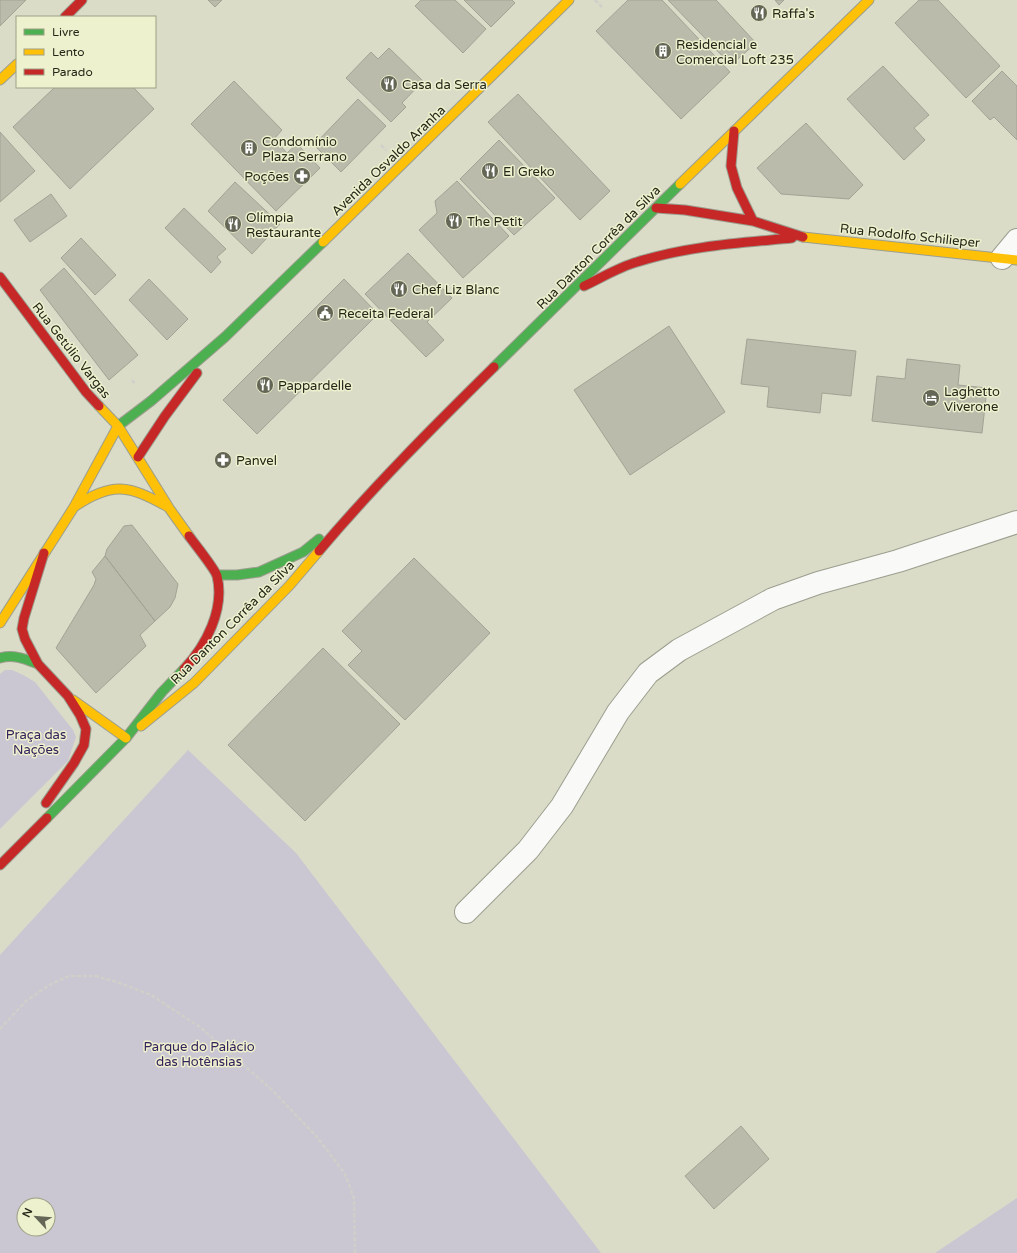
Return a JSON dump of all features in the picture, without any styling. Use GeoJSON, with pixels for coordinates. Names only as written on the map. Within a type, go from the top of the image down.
{"type":"FeatureCollection","features":[{"type":"Feature","properties":{"kind":"main road"},"geometry":{"type":"LineString","coordinates":[[66,16],[82,0]]}},
{"type":"Feature","properties":{"kind":"main road","name":"Avenida Osvaldo Aranha"},"geometry":{"type":"LineString","coordinates":[[0,623],[74,507],[118,426],[151,401],[225,337],[569,0]]}},
{"type":"Feature","properties":{"kind":"main road","name":"Rua Danton Corrêa da Silva"},"geometry":{"type":"LineString","coordinates":[[126,738],[194,683],[289,586],[349,516],[435,425],[869,0]]}},
{"type":"Feature","properties":{"kind":"main road"},"geometry":{"type":"LineString","coordinates":[[0,80],[16,65]]}},
{"type":"Feature","properties":{"kind":"main road"},"geometry":{"type":"LineString","coordinates":[[734,131],[731,166],[738,188],[753,221]]}},
{"type":"Feature","properties":{"kind":"main road","name":"Rua Rodolfo Schilieper"},"geometry":{"type":"LineString","coordinates":[[656,208],[685,210],[753,221],[800,237]]}},
{"type":"Feature","properties":{"kind":"main road","name":"Rua Rodolfo Schilieper"},"geometry":{"type":"LineString","coordinates":[[569,294],[636,262],[674,252],[800,237],[1009,259]]}},
{"type":"Feature","properties":{"kind":"main road","name":"Rua Getúlio Vargas"},"geometry":{"type":"LineString","coordinates":[[0,277],[86,392],[118,426],[138,457]]}},
{"type":"Feature","properties":{"kind":"main road","name":"Avenida Osvaldo Aranha"},"geometry":{"type":"LineString","coordinates":[[138,457],[165,416],[225,337]]}},
{"type":"Feature","properties":{"kind":"main road"},"geometry":{"type":"LineString","coordinates":[[0,865],[126,738],[162,692],[195,657],[216,616],[219,598],[217,575],[169,508],[138,457]]}},
{"type":"Feature","properties":{"kind":"main road"},"geometry":{"type":"LineString","coordinates":[[74,507],[94,494],[109,489],[124,488],[144,494],[169,508]]}},
{"type":"Feature","properties":{"kind":"main road","name":"Rua Danton Corrêa da Silva"},"geometry":{"type":"LineString","coordinates":[[217,575],[237,575],[259,572],[303,552],[349,516]]}},
{"type":"Feature","properties":{"kind":"main road"},"geometry":{"type":"LineString","coordinates":[[0,865],[74,763],[84,745],[86,729],[80,715],[68,696],[38,664],[25,639],[22,629],[44,553]]}},
{"type":"Feature","properties":{"kind":"main road"},"geometry":{"type":"LineString","coordinates":[[0,658],[7,655],[16,655],[38,664]]}},
{"type":"Feature","properties":{"kind":"main road"},"geometry":{"type":"LineString","coordinates":[[68,696],[126,738]]}},
{"type":"Feature","properties":{"kind":"street"},"geometry":{"type":"LineString","coordinates":[[1009,259],[1017,240]]}},
{"type":"Feature","properties":{"kind":"street"},"geometry":{"type":"LineString","coordinates":[[466,912],[528,850],[562,806],[618,712],[648,673],[679,650],[773,599],[818,583],[898,561],[1017,522]]}},
{"type":"Feature","properties":{"kind":"path"},"geometry":{"type":"LineString","coordinates":[[595,0],[602,7]]}},
{"type":"Feature","properties":{"kind":"path"},"geometry":{"type":"LineString","coordinates":[[0,1029],[26,1001],[51,984],[69,976],[96,976],[151,995],[200,1027],[274,1091],[317,1137],[345,1174],[354,1198],[355,1253]]}},
{"type":"Feature","properties":{"kind":"green space","name":"Praça das Nações"},"geometry":{"type":"Polygon","coordinates":[[[5,670],[12,670],[35,682],[73,730],[76,737],[68,761],[0,829],[0,674],[5,670]]]}},
{"type":"Feature","properties":{"kind":"green space","name":"Parque do Palácio das Hotênsias"},"geometry":{"type":"Polygon","coordinates":[[[188,750],[296,853],[601,1253],[0,1253],[0,955],[188,750]]]}},
{"type":"Feature","properties":{"kind":"green space"},"geometry":{"type":"Polygon","coordinates":[[[1017,1198],[1017,1253],[935,1253],[1017,1198]]]}},
{"type":"Feature","properties":{"kind":"building"},"geometry":{"type":"Polygon","coordinates":[[[0,0],[26,0],[0,26],[0,0]]]}},
{"type":"Feature","properties":{"kind":"building"},"geometry":{"type":"Polygon","coordinates":[[[208,0],[222,0],[215,7],[208,0]]]}},
{"type":"Feature","properties":{"kind":"building"},"geometry":{"type":"Polygon","coordinates":[[[421,0],[455,0],[486,29],[463,53],[415,6],[421,0]]]}},
{"type":"Feature","properties":{"kind":"building"},"geometry":{"type":"Polygon","coordinates":[[[464,0],[512,0],[515,3],[491,27],[464,0]]]}},
{"type":"Feature","properties":{"kind":"building","name":"Residencial e Comercial Loft 235"},"geometry":{"type":"Polygon","coordinates":[[[628,0],[662,0],[730,72],[681,119],[596,31],[628,0]]]}},
{"type":"Feature","properties":{"kind":"building"},"geometry":{"type":"Polygon","coordinates":[[[668,0],[716,0],[756,43],[731,65],[668,0]]]}},
{"type":"Feature","properties":{"kind":"building"},"geometry":{"type":"Polygon","coordinates":[[[775,0],[784,0],[779,5],[775,0]]]}},
{"type":"Feature","properties":{"kind":"building"},"geometry":{"type":"Polygon","coordinates":[[[919,0],[938,0],[1000,66],[966,98],[895,23],[919,0]]]}},
{"type":"Feature","properties":{"kind":"building"},"geometry":{"type":"Polygon","coordinates":[[[389,48],[423,81],[402,103],[406,107],[391,122],[346,78],[371,52],[378,59],[389,48]]]}},
{"type":"Feature","properties":{"kind":"building"},"geometry":{"type":"Polygon","coordinates":[[[883,66],[929,115],[914,128],[925,140],[904,160],[847,99],[883,66]]]}},
{"type":"Feature","properties":{"kind":"building"},"geometry":{"type":"Polygon","coordinates":[[[1002,71],[1017,86],[1017,140],[994,117],[990,120],[972,101],[1002,71]]]}},
{"type":"Feature","properties":{"kind":"building","name":"Condomínio Plaza Serrano"},"geometry":{"type":"Polygon","coordinates":[[[234,81],[282,130],[274,139],[287,153],[297,144],[320,168],[276,211],[191,124],[234,81]]]}},
{"type":"Feature","properties":{"kind":"building"},"geometry":{"type":"Polygon","coordinates":[[[54,88],[134,88],[154,109],[70,189],[13,127],[54,88]]]}},
{"type":"Feature","properties":{"kind":"building"},"geometry":{"type":"Polygon","coordinates":[[[518,94],[610,191],[580,220],[488,122],[518,94]]]}},
{"type":"Feature","properties":{"kind":"building"},"geometry":{"type":"Polygon","coordinates":[[[358,99],[386,126],[341,172],[314,145],[358,99]]]}},
{"type":"Feature","properties":{"kind":"building"},"geometry":{"type":"Polygon","coordinates":[[[806,123],[863,185],[849,199],[781,194],[757,168],[806,123]]]}},
{"type":"Feature","properties":{"kind":"building"},"geometry":{"type":"Polygon","coordinates":[[[0,132],[35,171],[0,202],[0,132]]]}},
{"type":"Feature","properties":{"kind":"building"},"geometry":{"type":"Polygon","coordinates":[[[499,140],[555,198],[514,235],[460,179],[499,140]]]}},
{"type":"Feature","properties":{"kind":"building"},"geometry":{"type":"Polygon","coordinates":[[[457,181],[509,236],[463,278],[419,230],[437,213],[435,201],[457,181]]]}},
{"type":"Feature","properties":{"kind":"building"},"geometry":{"type":"Polygon","coordinates":[[[235,182],[280,224],[252,254],[208,211],[235,182]]]}},
{"type":"Feature","properties":{"kind":"building"},"geometry":{"type":"Polygon","coordinates":[[[51,194],[67,216],[30,242],[14,220],[51,194]]]}},
{"type":"Feature","properties":{"kind":"building"},"geometry":{"type":"Polygon","coordinates":[[[184,208],[226,249],[217,257],[221,262],[211,273],[165,228],[184,208]]]}},
{"type":"Feature","properties":{"kind":"building"},"geometry":{"type":"Polygon","coordinates":[[[81,238],[116,275],[95,295],[61,258],[81,238]]]}},
{"type":"Feature","properties":{"kind":"building"},"geometry":{"type":"Polygon","coordinates":[[[408,253],[452,298],[427,322],[444,340],[426,357],[365,294],[408,253]]]}},
{"type":"Feature","properties":{"kind":"building"},"geometry":{"type":"Polygon","coordinates":[[[64,268],[138,355],[109,380],[40,290],[64,268]]]}},
{"type":"Feature","properties":{"kind":"building"},"geometry":{"type":"Polygon","coordinates":[[[149,279],[188,319],[167,340],[129,300],[149,279]]]}},
{"type":"Feature","properties":{"kind":"building"},"geometry":{"type":"Polygon","coordinates":[[[344,279],[378,314],[257,434],[223,400],[344,279]]]}},
{"type":"Feature","properties":{"kind":"building"},"geometry":{"type":"Polygon","coordinates":[[[669,326],[725,412],[630,475],[574,390],[669,326]]]}},
{"type":"Feature","properties":{"kind":"building"},"geometry":{"type":"Polygon","coordinates":[[[747,339],[856,351],[851,396],[822,393],[820,413],[767,407],[769,387],[741,384],[747,339]]]}},
{"type":"Feature","properties":{"kind":"building"},"geometry":{"type":"Polygon","coordinates":[[[907,359],[960,365],[958,385],[987,388],[982,433],[872,421],[877,376],[905,379],[907,359]]]}},
{"type":"Feature","properties":{"kind":"building"},"geometry":{"type":"Polygon","coordinates":[[[132,525],[178,584],[175,598],[170,607],[155,621],[105,556],[107,549],[124,526],[132,525]]]}},
{"type":"Feature","properties":{"kind":"building"},"geometry":{"type":"Polygon","coordinates":[[[105,556],[155,621],[140,635],[146,646],[96,693],[56,648],[94,585],[96,579],[92,572],[105,556]]]}},
{"type":"Feature","properties":{"kind":"building"},"geometry":{"type":"Polygon","coordinates":[[[414,558],[490,633],[405,720],[348,665],[362,651],[342,631],[414,558]]]}},
{"type":"Feature","properties":{"kind":"building"},"geometry":{"type":"Polygon","coordinates":[[[323,648],[400,724],[305,821],[228,745],[323,648]]]}},
{"type":"Feature","properties":{"kind":"building"},"geometry":{"type":"Polygon","coordinates":[[[741,1126],[769,1159],[714,1209],[685,1176],[741,1126]]]}},
{"type":"Feature","properties":{"kind":"traffic: fast"},"geometry":{"type":"LineString","coordinates":[[494,367],[680,184]]}},
{"type":"Feature","properties":{"kind":"traffic: fast"},"geometry":{"type":"LineString","coordinates":[[118,426],[151,401],[225,337],[323,242]]}},
{"type":"Feature","properties":{"kind":"traffic: fast"},"geometry":{"type":"LineString","coordinates":[[217,575],[237,575],[259,572],[303,552],[319,539]]}},
{"type":"Feature","properties":{"kind":"traffic: fast"},"geometry":{"type":"LineString","coordinates":[[0,658],[15,657],[38,664]]}},
{"type":"Feature","properties":{"kind":"traffic: fast"},"geometry":{"type":"LineString","coordinates":[[47,818],[126,738],[162,692],[184,669]]}},
{"type":"Feature","properties":{"kind":"traffic: slow"},"geometry":{"type":"LineString","coordinates":[[323,242],[569,0]]}},
{"type":"Feature","properties":{"kind":"traffic: slow"},"geometry":{"type":"LineString","coordinates":[[680,184],[869,0]]}},
{"type":"Feature","properties":{"kind":"traffic: slow"},"geometry":{"type":"LineString","coordinates":[[0,80],[16,65]]}},
{"type":"Feature","properties":{"kind":"traffic: slow"},"geometry":{"type":"LineString","coordinates":[[803,237],[1017,260]]}},
{"type":"Feature","properties":{"kind":"traffic: slow"},"geometry":{"type":"LineString","coordinates":[[99,406],[118,426],[169,508],[189,536]]}},
{"type":"Feature","properties":{"kind":"traffic: slow"},"geometry":{"type":"LineString","coordinates":[[0,623],[74,507],[118,426]]}},
{"type":"Feature","properties":{"kind":"traffic: slow"},"geometry":{"type":"LineString","coordinates":[[74,507],[99,493],[121,489],[131,490],[142,494],[168,507]]}},
{"type":"Feature","properties":{"kind":"traffic: slow"},"geometry":{"type":"LineString","coordinates":[[141,726],[194,683],[289,586],[319,551]]}},
{"type":"Feature","properties":{"kind":"traffic: slow"},"geometry":{"type":"LineString","coordinates":[[73,700],[126,738]]}},
{"type":"Feature","properties":{"kind":"traffic: jam"},"geometry":{"type":"LineString","coordinates":[[66,16],[82,0]]}},
{"type":"Feature","properties":{"kind":"traffic: jam"},"geometry":{"type":"LineString","coordinates":[[734,131],[731,166],[737,188],[753,221]]}},
{"type":"Feature","properties":{"kind":"traffic: jam"},"geometry":{"type":"LineString","coordinates":[[656,208],[685,210],[753,221],[803,237]]}},
{"type":"Feature","properties":{"kind":"traffic: jam"},"geometry":{"type":"LineString","coordinates":[[584,286],[637,262],[675,252],[714,246],[792,238]]}},
{"type":"Feature","properties":{"kind":"traffic: jam"},"geometry":{"type":"LineString","coordinates":[[0,277],[86,392],[99,406]]}},
{"type":"Feature","properties":{"kind":"traffic: jam"},"geometry":{"type":"LineString","coordinates":[[319,551],[383,480],[494,367]]}},
{"type":"Feature","properties":{"kind":"traffic: jam"},"geometry":{"type":"LineString","coordinates":[[138,457],[165,416],[197,373]]}},
{"type":"Feature","properties":{"kind":"traffic: jam"},"geometry":{"type":"LineString","coordinates":[[184,669],[200,649],[212,626],[216,614],[219,589],[217,576],[209,562],[189,536]]}},
{"type":"Feature","properties":{"kind":"traffic: jam"},"geometry":{"type":"LineString","coordinates":[[44,553],[22,629],[25,639],[38,664],[68,696],[80,715],[86,729],[84,745],[74,763],[46,803]]}},
{"type":"Feature","properties":{"kind":"traffic: jam"},"geometry":{"type":"LineString","coordinates":[[0,865],[47,818]]}},
{"type":"Feature","properties":{"kind":"place","name":"Raffa's"},"geometry":{"type":"Point","coordinates":[759,13]}},
{"type":"Feature","properties":{"kind":"place","name":"Residencial e Comercial Loft 235"},"geometry":{"type":"Point","coordinates":[663,51]}},
{"type":"Feature","properties":{"kind":"place","name":"Casa da Serra"},"geometry":{"type":"Point","coordinates":[389,84]}},
{"type":"Feature","properties":{"kind":"place","name":"Condomínio Plaza Serrano"},"geometry":{"type":"Point","coordinates":[249,148]}},
{"type":"Feature","properties":{"kind":"place","name":"El Greko"},"geometry":{"type":"Point","coordinates":[490,171]}},
{"type":"Feature","properties":{"kind":"place","name":"Poções"},"geometry":{"type":"Point","coordinates":[302,176]}},
{"type":"Feature","properties":{"kind":"place","name":"The Petit"},"geometry":{"type":"Point","coordinates":[454,221]}},
{"type":"Feature","properties":{"kind":"place","name":"Olímpia Restaurante"},"geometry":{"type":"Point","coordinates":[233,224]}},
{"type":"Feature","properties":{"kind":"place","name":"Chef Liz Blanc"},"geometry":{"type":"Point","coordinates":[399,289]}},
{"type":"Feature","properties":{"kind":"place","name":"Receita Federal"},"geometry":{"type":"Point","coordinates":[325,313]}},
{"type":"Feature","properties":{"kind":"place","name":"Pappardelle"},"geometry":{"type":"Point","coordinates":[265,385]}},
{"type":"Feature","properties":{"kind":"place","name":"Laghetto Viverone"},"geometry":{"type":"Point","coordinates":[931,398]}},
{"type":"Feature","properties":{"kind":"place","name":"Panvel"},"geometry":{"type":"Point","coordinates":[223,460]}}]}
